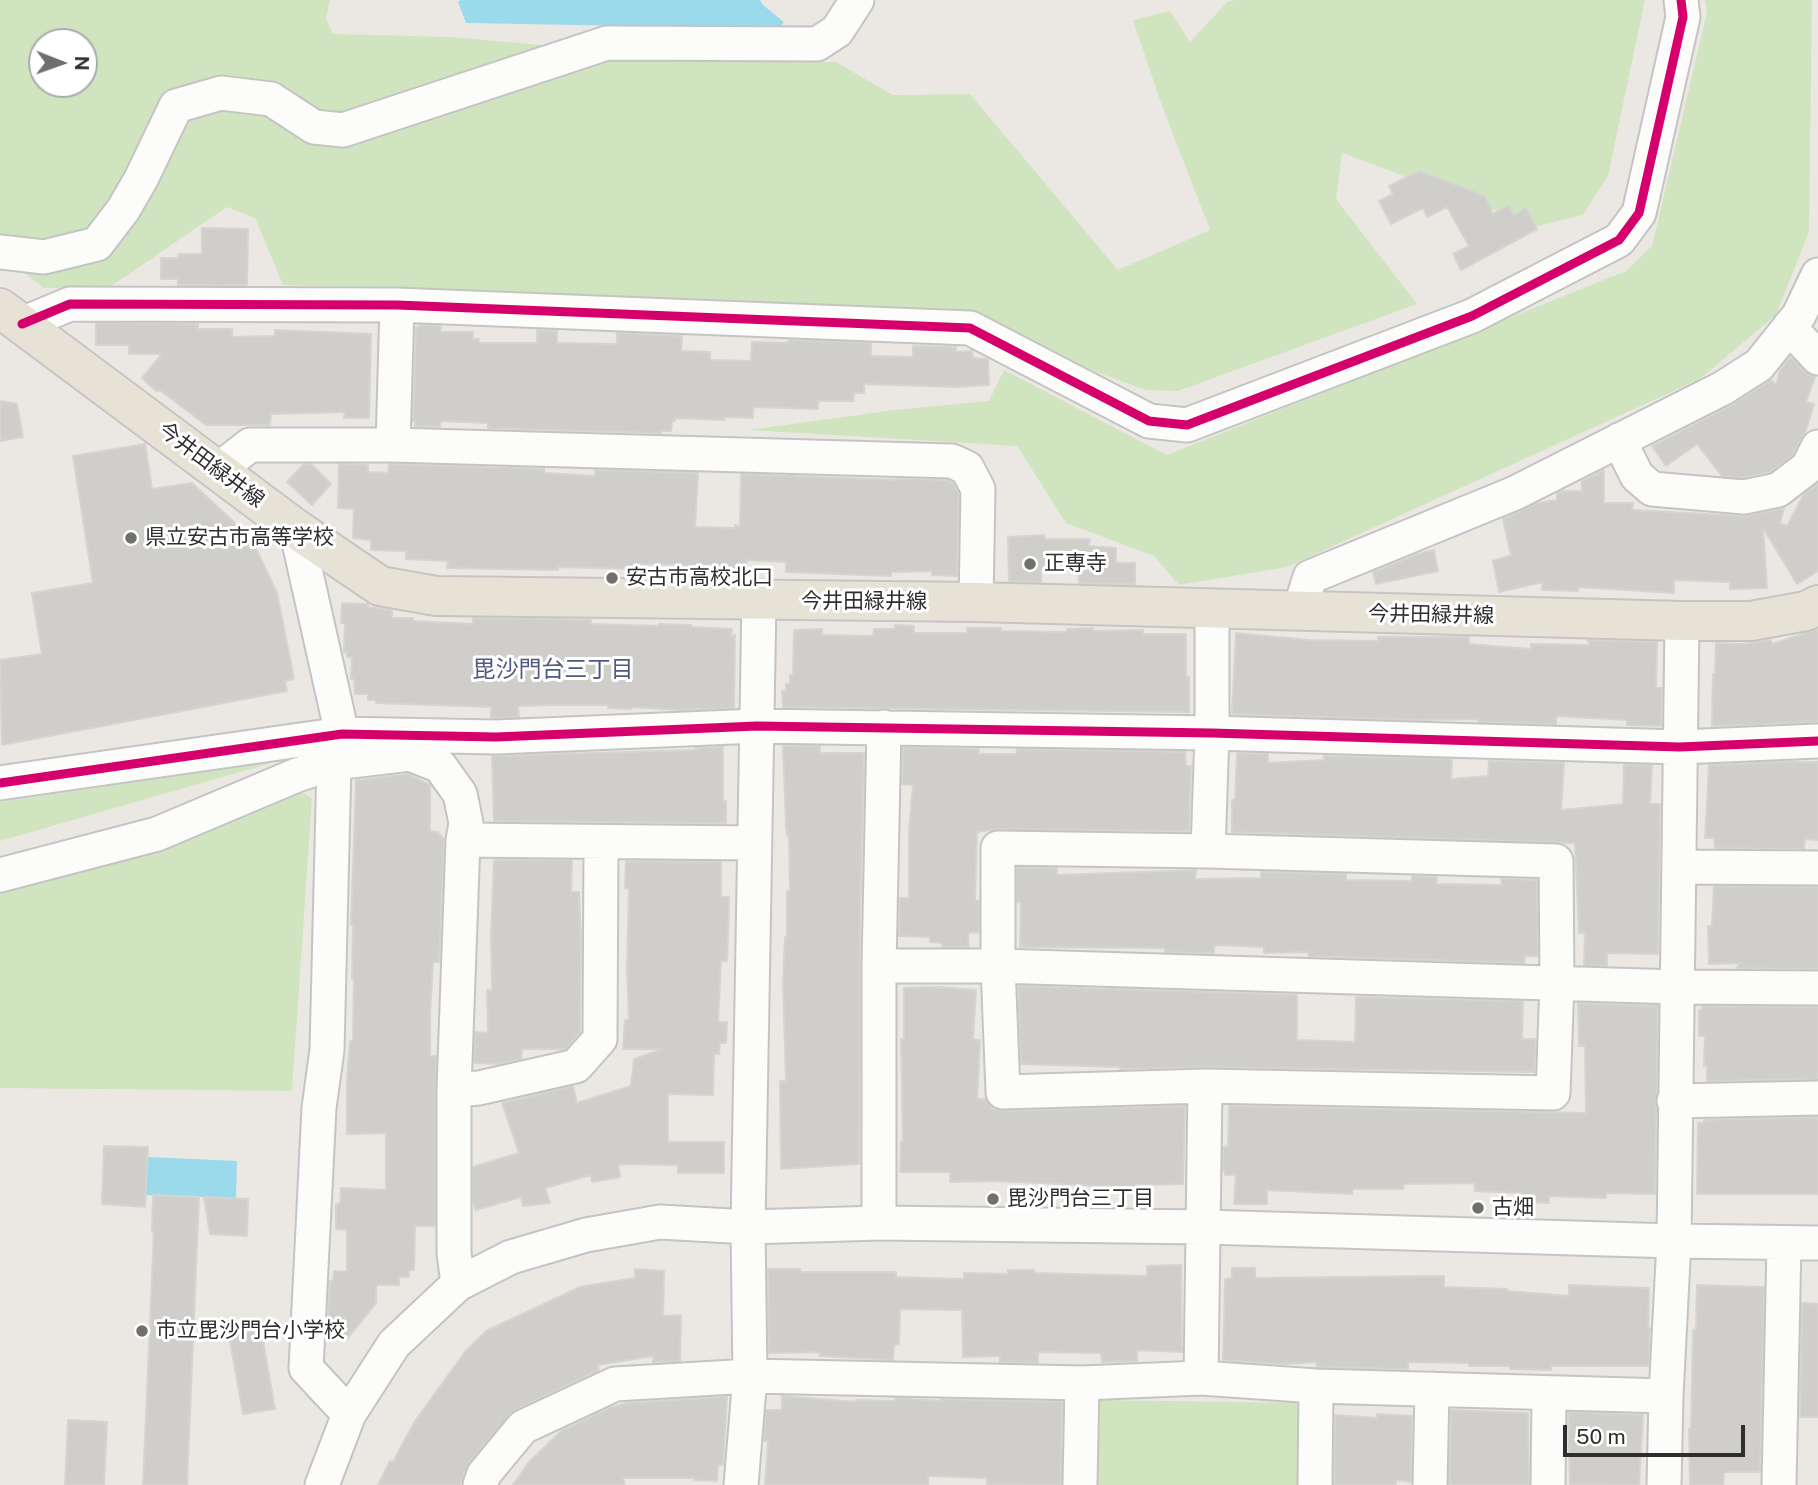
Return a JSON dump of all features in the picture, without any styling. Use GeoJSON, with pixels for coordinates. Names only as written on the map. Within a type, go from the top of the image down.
{"type":"FeatureCollection","features":[{"type":"Feature","properties":{"kind":"main road","name":"今井田緑井線"},"geometry":{"type":"LineString","coordinates":[[11,316],[296,529],[380,586],[436,596],[976,602],[1682,621],[1751,621],[1806,611],[1818,605]]}},
{"type":"Feature","properties":{"kind":"street"},"geometry":{"type":"LineString","coordinates":[[0,252],[44,257],[97,244],[123,210],[141,180],[176,106],[221,93],[271,99],[314,127],[343,130],[607,43],[817,44],[837,31],[857,0]]}},
{"type":"Feature","properties":{"kind":"street"},"geometry":{"type":"LineString","coordinates":[[11,316],[70,304],[397,305],[970,328],[1149,421],[1187,425],[1472,316],[1619,240],[1639,213],[1683,17],[1681,0]]}},
{"type":"Feature","properties":{"kind":"street"},"geometry":{"type":"LineString","coordinates":[[1299,612],[1310,577],[1516,493],[1723,388],[1759,365],[1799,315],[1818,275]]}},
{"type":"Feature","properties":{"kind":"street"},"geometry":{"type":"LineString","coordinates":[[393,445],[397,305]]}},
{"type":"Feature","properties":{"kind":"street"},"geometry":{"type":"LineString","coordinates":[[1789,327],[1818,358]]}},
{"type":"Feature","properties":{"kind":"street"},"geometry":{"type":"LineString","coordinates":[[1619,440],[1637,476],[1651,489],[1744,497],[1778,490],[1808,467],[1818,447]]}},
{"type":"Feature","properties":{"kind":"street"},"geometry":{"type":"LineString","coordinates":[[219,470],[250,444],[393,445],[952,461],[967,468],[978,489],[976,602]]}},
{"type":"Feature","properties":{"kind":"street"},"geometry":{"type":"LineString","coordinates":[[296,529],[338,749],[327,1050],[320,1108],[306,1368],[349,1414]]}},
{"type":"Feature","properties":{"kind":"street"},"geometry":{"type":"LineString","coordinates":[[741,1485],[750,1376],[748,1227],[759,601]]}},
{"type":"Feature","properties":{"kind":"street"},"geometry":{"type":"LineString","coordinates":[[1208,851],[1212,608]]}},
{"type":"Feature","properties":{"kind":"street"},"geometry":{"type":"LineString","coordinates":[[1664,1485],[1674,1241],[1682,621]]}},
{"type":"Feature","properties":{"kind":"street"},"geometry":{"type":"LineString","coordinates":[[0,783],[338,749],[496,737],[757,726],[1212,733],[1680,747],[1818,741]]}},
{"type":"Feature","properties":{"kind":"street"},"geometry":{"type":"LineString","coordinates":[[879,1223],[879,966],[884,727]]}},
{"type":"Feature","properties":{"kind":"street"},"geometry":{"type":"LineString","coordinates":[[0,875],[157,834],[297,775],[338,749],[410,754],[440,766],[460,794],[466,823],[463,840],[454,1090],[454,1253],[458,1284]]}},
{"type":"Feature","properties":{"kind":"street"},"geometry":{"type":"LineString","coordinates":[[463,840],[754,843]]}},
{"type":"Feature","properties":{"kind":"street"},"geometry":{"type":"LineString","coordinates":[[454,1090],[478,1088],[576,1066],[600,1039],[601,842]]}},
{"type":"Feature","properties":{"kind":"street"},"geometry":{"type":"LineString","coordinates":[[998,848],[1208,851],[1556,861],[1557,982],[1553,1093],[1205,1086],[1003,1092],[998,966],[998,848]]}},
{"type":"Feature","properties":{"kind":"street"},"geometry":{"type":"LineString","coordinates":[[1680,867],[1818,868]]}},
{"type":"Feature","properties":{"kind":"street"},"geometry":{"type":"LineString","coordinates":[[879,966],[998,966],[1678,987],[1818,988]]}},
{"type":"Feature","properties":{"kind":"street"},"geometry":{"type":"LineString","coordinates":[[1201,1378],[1205,1086]]}},
{"type":"Feature","properties":{"kind":"street"},"geometry":{"type":"LineString","coordinates":[[1674,1101],[1818,1098]]}},
{"type":"Feature","properties":{"kind":"street"},"geometry":{"type":"LineString","coordinates":[[322,1485],[349,1414],[394,1344],[458,1284],[511,1257],[586,1235],[660,1222],[748,1227],[879,1223],[1205,1227],[1818,1243]]}},
{"type":"Feature","properties":{"kind":"street"},"geometry":{"type":"LineString","coordinates":[[1779,1485],[1784,1242]]}},
{"type":"Feature","properties":{"kind":"street"},"geometry":{"type":"LineString","coordinates":[[480,1485],[484,1474],[523,1427],[615,1384],[750,1376],[1082,1383],[1201,1378],[1316,1386],[1666,1396]]}},
{"type":"Feature","properties":{"kind":"street"},"geometry":{"type":"LineString","coordinates":[[1080,1485],[1082,1383]]}},
{"type":"Feature","properties":{"kind":"street"},"geometry":{"type":"LineString","coordinates":[[1315,1485],[1316,1386]]}},
{"type":"Feature","properties":{"kind":"street"},"geometry":{"type":"LineString","coordinates":[[1430,1485],[1432,1389]]}},
{"type":"Feature","properties":{"kind":"street"},"geometry":{"type":"LineString","coordinates":[[1548,1485],[1549,1393]]}},
{"type":"Feature","properties":{"kind":"green space"},"geometry":{"type":"Polygon","coordinates":[[[0,0],[330,0],[326,19],[333,34],[452,37],[728,62],[836,62],[893,95],[970,94],[1118,270],[1210,230],[1161,103],[1133,20],[1170,11],[1190,42],[1228,1],[1238,0],[1645,0],[1608,176],[1583,215],[1538,226],[1342,153],[1336,199],[1417,304],[1178,391],[1145,390],[1070,362],[965,311],[283,285],[255,218],[227,207],[110,287],[44,288],[0,255],[0,0]]]}},
{"type":"Feature","properties":{"kind":"green space"},"geometry":{"type":"Polygon","coordinates":[[[1705,0],[1812,0],[1809,232],[1776,315],[1700,379],[1287,567],[1179,585],[1154,556],[1066,523],[1017,446],[749,430],[894,410],[989,401],[1004,370],[1167,455],[1626,271],[1652,246],[1707,12],[1705,0]]]}},
{"type":"Feature","properties":{"kind":"green space"},"geometry":{"type":"Polygon","coordinates":[[[275,762],[0,841],[0,802],[275,762]]]}},
{"type":"Feature","properties":{"kind":"green space"},"geometry":{"type":"Polygon","coordinates":[[[294,788],[312,798],[292,1091],[0,1088],[0,890],[294,788]]]}},
{"type":"Feature","properties":{"kind":"green space"},"geometry":{"type":"Polygon","coordinates":[[[1099,1400],[1305,1403],[1303,1485],[1097,1485],[1099,1400]]]}},
{"type":"Feature","properties":{"kind":"water"},"geometry":{"type":"Polygon","coordinates":[[[760,0],[784,22],[771,39],[747,28],[466,23],[458,2],[760,0]]]}},
{"type":"Feature","properties":{"kind":"water"},"geometry":{"type":"Polygon","coordinates":[[[147,1157],[237,1161],[236,1198],[146,1195],[147,1157]]]}},
{"type":"Feature","properties":{"kind":"building"},"geometry":{"type":"Polygon","coordinates":[[[1419,171],[1485,196],[1493,214],[1509,205],[1514,215],[1526,208],[1537,229],[1461,270],[1453,254],[1469,246],[1447,207],[1427,217],[1423,208],[1391,224],[1379,201],[1393,194],[1389,186],[1419,171]]]}},
{"type":"Feature","properties":{"kind":"building"},"geometry":{"type":"Polygon","coordinates":[[[202,228],[248,229],[247,285],[178,285],[178,279],[161,279],[161,258],[178,258],[179,254],[202,254],[202,228]]]}},
{"type":"Feature","properties":{"kind":"building"},"geometry":{"type":"Polygon","coordinates":[[[96,323],[198,324],[198,329],[232,329],[232,337],[275,336],[275,330],[371,334],[369,418],[344,418],[345,412],[271,414],[270,425],[206,425],[161,391],[156,391],[142,378],[162,354],[129,354],[129,345],[96,345],[96,323]]]}},
{"type":"Feature","properties":{"kind":"building"},"geometry":{"type":"Polygon","coordinates":[[[441,326],[440,332],[473,332],[473,339],[479,339],[479,343],[537,343],[537,330],[557,331],[557,343],[617,344],[617,333],[682,336],[681,351],[710,352],[710,360],[751,361],[752,342],[786,343],[790,340],[871,343],[871,356],[913,357],[913,346],[956,347],[956,352],[972,351],[973,358],[988,359],[989,385],[956,387],[864,384],[864,393],[854,393],[854,401],[818,401],[818,409],[753,407],[753,418],[675,418],[671,431],[661,433],[488,428],[488,423],[440,421],[440,427],[415,426],[416,327],[441,326]]]}},
{"type":"Feature","properties":{"kind":"building"},"geometry":{"type":"Polygon","coordinates":[[[1789,358],[1804,372],[1815,377],[1806,402],[1814,404],[1805,433],[1793,454],[1770,472],[1743,478],[1722,476],[1697,444],[1666,466],[1652,446],[1732,405],[1771,380],[1776,385],[1780,370],[1789,358]]]}},
{"type":"Feature","properties":{"kind":"building"},"geometry":{"type":"Polygon","coordinates":[[[0,401],[17,404],[23,437],[0,441],[0,401]]]}},
{"type":"Feature","properties":{"kind":"building","name":"県立安古市高等学校"},"geometry":{"type":"Polygon","coordinates":[[[145,444],[152,489],[192,483],[251,538],[277,593],[294,679],[285,681],[287,691],[2,745],[0,660],[42,654],[32,593],[93,583],[73,456],[145,444]]]}},
{"type":"Feature","properties":{"kind":"building"},"geometry":{"type":"Polygon","coordinates":[[[304,464],[311,464],[331,484],[312,505],[287,482],[304,464]]]}},
{"type":"Feature","properties":{"kind":"building"},"geometry":{"type":"Polygon","coordinates":[[[339,464],[368,465],[368,472],[388,473],[389,464],[544,469],[544,473],[595,476],[595,470],[698,473],[695,527],[740,526],[741,474],[947,480],[953,483],[959,494],[957,576],[932,575],[932,571],[891,572],[891,576],[786,572],[786,562],[747,560],[746,573],[684,569],[684,565],[639,564],[639,569],[447,568],[448,561],[406,559],[406,551],[371,550],[371,540],[353,538],[354,509],[338,508],[339,464]]]}},
{"type":"Feature","properties":{"kind":"building"},"geometry":{"type":"Polygon","coordinates":[[[1604,470],[1604,503],[1633,503],[1632,510],[1742,516],[1784,508],[1780,523],[1787,526],[1804,494],[1818,484],[1818,571],[1797,584],[1763,528],[1767,588],[1730,589],[1730,582],[1674,580],[1674,593],[1578,587],[1578,591],[1542,590],[1543,582],[1499,592],[1493,561],[1511,555],[1503,519],[1538,503],[1557,500],[1557,493],[1582,491],[1582,481],[1604,470]]]}},
{"type":"Feature","properties":{"kind":"building"},"geometry":{"type":"Polygon","coordinates":[[[1044,535],[1045,539],[1090,539],[1089,546],[1116,548],[1116,563],[1135,563],[1135,584],[1079,583],[1078,571],[1041,570],[1041,582],[1009,581],[1008,537],[1044,535]]]}},
{"type":"Feature","properties":{"kind":"building"},"geometry":{"type":"Polygon","coordinates":[[[1434,550],[1438,571],[1376,584],[1373,572],[1434,550]]]}},
{"type":"Feature","properties":{"kind":"building"},"geometry":{"type":"Polygon","coordinates":[[[342,603],[368,604],[368,607],[392,610],[392,618],[413,618],[413,621],[473,624],[473,618],[553,619],[591,620],[591,624],[691,625],[732,629],[731,636],[735,635],[734,708],[680,710],[608,708],[608,705],[518,706],[519,717],[491,718],[491,707],[376,703],[376,700],[368,700],[368,694],[355,694],[354,679],[351,679],[352,657],[347,657],[347,652],[344,652],[345,623],[341,623],[342,603]]]}},
{"type":"Feature","properties":{"kind":"building"},"geometry":{"type":"Polygon","coordinates":[[[895,625],[914,626],[914,633],[967,633],[967,628],[1067,632],[1067,629],[1093,628],[1093,631],[1143,630],[1143,634],[1186,634],[1189,712],[783,707],[782,691],[786,691],[786,684],[790,684],[790,675],[793,675],[794,630],[822,629],[822,635],[873,636],[874,629],[895,629],[895,625]]]}},
{"type":"Feature","properties":{"kind":"building"},"geometry":{"type":"Polygon","coordinates":[[[1818,629],[1818,722],[1712,726],[1716,643],[1743,644],[1771,640],[1772,644],[1818,629]]]}},
{"type":"Feature","properties":{"kind":"building"},"geometry":{"type":"Polygon","coordinates":[[[1236,633],[1309,640],[1378,641],[1378,637],[1469,637],[1469,644],[1531,649],[1531,644],[1589,645],[1588,640],[1657,642],[1656,688],[1662,688],[1661,726],[1627,725],[1627,720],[1556,716],[1556,724],[1478,722],[1478,719],[1416,720],[1232,714],[1236,633]]]}},
{"type":"Feature","properties":{"kind":"building"},"geometry":{"type":"Polygon","coordinates":[[[783,746],[820,746],[820,753],[864,753],[859,1164],[781,1169],[780,1081],[786,1081],[783,983],[787,891],[790,891],[783,746]]]}},
{"type":"Feature","properties":{"kind":"building"},"geometry":{"type":"Polygon","coordinates":[[[723,747],[723,801],[726,801],[726,823],[494,821],[492,756],[723,747]]]}},
{"type":"Feature","properties":{"kind":"building"},"geometry":{"type":"Polygon","coordinates":[[[903,747],[979,749],[978,754],[1016,754],[1017,749],[1185,752],[1186,766],[1191,766],[1189,831],[998,829],[977,832],[975,901],[979,901],[979,932],[968,933],[969,947],[942,947],[942,943],[930,942],[930,937],[899,936],[900,898],[909,898],[909,831],[913,785],[902,784],[903,747]]]}},
{"type":"Feature","properties":{"kind":"building"},"geometry":{"type":"Polygon","coordinates":[[[1237,753],[1268,754],[1268,763],[1324,760],[1324,756],[1452,759],[1451,779],[1488,776],[1489,761],[1564,763],[1561,810],[1623,804],[1624,765],[1652,765],[1650,804],[1660,804],[1658,954],[1607,953],[1607,966],[1584,965],[1585,933],[1579,933],[1575,843],[1232,832],[1237,753]]]}},
{"type":"Feature","properties":{"kind":"building"},"geometry":{"type":"Polygon","coordinates":[[[1818,762],[1818,840],[1805,839],[1804,849],[1715,848],[1714,838],[1705,838],[1709,765],[1818,762]]]}},
{"type":"Feature","properties":{"kind":"building"},"geometry":{"type":"Polygon","coordinates":[[[408,774],[430,785],[430,831],[438,832],[444,840],[439,962],[433,962],[430,1014],[430,1056],[436,1056],[435,1226],[415,1226],[414,1270],[409,1270],[409,1277],[399,1277],[399,1285],[376,1285],[376,1303],[347,1339],[327,1339],[330,1281],[333,1281],[334,1271],[347,1272],[347,1230],[336,1229],[336,1204],[340,1204],[341,1188],[386,1190],[386,1133],[347,1134],[347,1079],[350,1041],[353,1041],[351,925],[356,780],[408,774]]]}},
{"type":"Feature","properties":{"kind":"building"},"geometry":{"type":"Polygon","coordinates":[[[494,860],[572,860],[571,892],[579,892],[581,941],[580,1032],[566,1049],[522,1049],[521,1059],[497,1064],[474,1063],[475,1032],[488,1033],[487,990],[492,990],[494,860]]]}},
{"type":"Feature","properties":{"kind":"building"},"geometry":{"type":"Polygon","coordinates":[[[626,861],[721,862],[721,897],[729,897],[727,961],[721,961],[718,1022],[727,1022],[726,1043],[720,1043],[719,1054],[714,1054],[713,1095],[668,1094],[668,1142],[724,1142],[724,1173],[678,1173],[678,1165],[618,1164],[620,1177],[592,1182],[591,1175],[545,1188],[550,1203],[523,1206],[521,1197],[476,1210],[473,1202],[473,1167],[519,1153],[502,1103],[573,1086],[577,1103],[631,1086],[634,1059],[663,1049],[623,1049],[625,1020],[629,1020],[629,889],[625,888],[626,861]]]}},
{"type":"Feature","properties":{"kind":"building"},"geometry":{"type":"Polygon","coordinates":[[[1017,868],[1057,868],[1057,875],[1196,870],[1195,879],[1261,878],[1261,872],[1346,874],[1346,880],[1412,881],[1412,876],[1437,877],[1436,884],[1502,885],[1501,879],[1537,880],[1538,956],[1525,956],[1524,963],[1309,956],[1308,952],[1264,953],[1264,947],[1214,945],[1214,953],[1165,952],[1165,948],[1020,947],[1021,903],[1017,902],[1017,868]]]}},
{"type":"Feature","properties":{"kind":"building"},"geometry":{"type":"Polygon","coordinates":[[[1714,886],[1818,887],[1818,969],[1736,968],[1741,963],[1709,964],[1708,926],[1712,926],[1714,886]]]}},
{"type":"Feature","properties":{"kind":"building"},"geometry":{"type":"Polygon","coordinates":[[[1018,986],[1297,995],[1297,1040],[1355,1042],[1356,997],[1523,1001],[1522,1039],[1536,1039],[1534,1072],[1205,1067],[1120,1069],[1021,1064],[1018,986]]]}},
{"type":"Feature","properties":{"kind":"building"},"geometry":{"type":"Polygon","coordinates":[[[904,988],[976,990],[973,1040],[980,1040],[977,1099],[986,1099],[993,1109],[1004,1111],[1185,1106],[1183,1184],[1137,1185],[1137,1188],[997,1181],[950,1182],[950,1172],[900,1172],[903,1142],[901,1039],[904,1039],[904,988]]]}},
{"type":"Feature","properties":{"kind":"building"},"geometry":{"type":"Polygon","coordinates":[[[1578,1003],[1658,1006],[1655,1194],[1606,1193],[1606,1198],[1549,1196],[1549,1203],[1520,1202],[1521,1193],[1475,1191],[1475,1183],[1404,1184],[1403,1189],[1352,1189],[1352,1194],[1267,1190],[1267,1204],[1234,1204],[1236,1175],[1225,1175],[1223,1171],[1223,1147],[1228,1146],[1229,1106],[1586,1113],[1585,1046],[1579,1046],[1578,1003]]]}},
{"type":"Feature","properties":{"kind":"building"},"geometry":{"type":"Polygon","coordinates":[[[1702,1006],[1818,1007],[1818,1079],[1707,1081],[1707,1066],[1704,1066],[1705,1036],[1699,1036],[1699,1010],[1702,1010],[1702,1006]]]}},
{"type":"Feature","properties":{"kind":"building"},"geometry":{"type":"Polygon","coordinates":[[[1818,1117],[1818,1194],[1697,1194],[1698,1123],[1704,1123],[1704,1120],[1818,1117]]]}},
{"type":"Feature","properties":{"kind":"building"},"geometry":{"type":"Polygon","coordinates":[[[104,1146],[148,1147],[145,1207],[102,1204],[104,1146]]]}},
{"type":"Feature","properties":{"kind":"building"},"geometry":{"type":"Polygon","coordinates":[[[153,1195],[199,1197],[187,1485],[143,1485],[154,1232],[153,1195]]]}},
{"type":"Feature","properties":{"kind":"building"},"geometry":{"type":"Polygon","coordinates":[[[204,1197],[248,1199],[247,1236],[210,1234],[204,1197]]]}},
{"type":"Feature","properties":{"kind":"building"},"geometry":{"type":"Polygon","coordinates":[[[1181,1265],[1182,1352],[1137,1350],[1137,1361],[1102,1362],[1101,1353],[1038,1352],[1038,1363],[1000,1362],[1000,1356],[963,1357],[962,1310],[900,1309],[899,1344],[894,1345],[893,1360],[820,1356],[820,1352],[769,1353],[768,1269],[800,1269],[800,1272],[896,1272],[896,1277],[964,1279],[964,1273],[1008,1274],[1008,1270],[1147,1276],[1147,1266],[1181,1265]]]}},
{"type":"Feature","properties":{"kind":"building"},"geometry":{"type":"Polygon","coordinates":[[[1232,1268],[1255,1268],[1255,1278],[1444,1276],[1444,1287],[1507,1289],[1569,1296],[1569,1285],[1649,1288],[1648,1366],[1551,1366],[1551,1370],[1469,1366],[1469,1363],[1408,1362],[1408,1369],[1317,1367],[1316,1362],[1284,1364],[1223,1360],[1225,1279],[1232,1278],[1232,1268]]]}},
{"type":"Feature","properties":{"kind":"building"},"geometry":{"type":"Polygon","coordinates":[[[635,1269],[664,1271],[663,1316],[681,1315],[680,1361],[653,1362],[653,1356],[597,1365],[599,1370],[515,1410],[469,1462],[460,1485],[378,1485],[415,1421],[465,1352],[486,1331],[580,1287],[635,1278],[635,1269]]]}},
{"type":"Feature","properties":{"kind":"building"},"geometry":{"type":"Polygon","coordinates":[[[1697,1285],[1764,1287],[1760,1472],[1724,1472],[1723,1485],[1690,1485],[1689,1429],[1697,1285]]]}},
{"type":"Feature","properties":{"kind":"building"},"geometry":{"type":"Polygon","coordinates":[[[1802,1303],[1818,1304],[1818,1417],[1800,1417],[1802,1303]]]}},
{"type":"Feature","properties":{"kind":"building"},"geometry":{"type":"Polygon","coordinates":[[[261,1330],[275,1409],[243,1414],[229,1335],[261,1330]]]}},
{"type":"Feature","properties":{"kind":"building"},"geometry":{"type":"Polygon","coordinates":[[[782,1396],[856,1402],[895,1401],[895,1398],[1062,1402],[1061,1485],[987,1484],[987,1478],[928,1476],[928,1485],[765,1485],[768,1441],[764,1441],[766,1410],[782,1410],[782,1396]]]}},
{"type":"Feature","properties":{"kind":"building"},"geometry":{"type":"Polygon","coordinates":[[[727,1397],[723,1465],[718,1465],[717,1481],[694,1478],[623,1478],[625,1485],[513,1485],[528,1463],[561,1431],[609,1408],[627,1403],[727,1397]]]}},
{"type":"Feature","properties":{"kind":"building"},"geometry":{"type":"Polygon","coordinates":[[[1451,1410],[1528,1413],[1529,1485],[1449,1485],[1451,1410]]]}},
{"type":"Feature","properties":{"kind":"building"},"geometry":{"type":"Polygon","coordinates":[[[1568,1412],[1643,1415],[1639,1485],[1570,1484],[1568,1412]]]}},
{"type":"Feature","properties":{"kind":"building"},"geometry":{"type":"Polygon","coordinates":[[[1377,1414],[1412,1416],[1411,1482],[1396,1480],[1396,1485],[1334,1485],[1335,1415],[1377,1418],[1377,1414]]]}},
{"type":"Feature","properties":{"kind":"building"},"geometry":{"type":"Polygon","coordinates":[[[68,1420],[107,1422],[104,1485],[65,1485],[68,1420]]]}},
{"type":"Feature","properties":{"kind":"cycle path"},"geometry":{"type":"LineString","coordinates":[[22,324],[70,304],[397,305],[970,328],[1149,421],[1187,425],[1472,316],[1619,240],[1639,213],[1683,17],[1681,0]]}},
{"type":"Feature","properties":{"kind":"cycle path"},"geometry":{"type":"LineString","coordinates":[[0,783],[342,734],[496,737],[757,726],[1212,733],[1680,747],[1818,741]]}},
{"type":"Feature","properties":{"kind":"place","name":"県立安古市高等学校"},"geometry":{"type":"Point","coordinates":[131,538]}},
{"type":"Feature","properties":{"kind":"place","name":"正専寺"},"geometry":{"type":"Point","coordinates":[1030,564]}},
{"type":"Feature","properties":{"kind":"place","name":"安古市高校北口"},"geometry":{"type":"Point","coordinates":[612,578]}},
{"type":"Feature","properties":{"kind":"place","name":"毘沙門台三丁目"},"geometry":{"type":"Point","coordinates":[993,1199]}},
{"type":"Feature","properties":{"kind":"place","name":"古畑"},"geometry":{"type":"Point","coordinates":[1478,1208]}},
{"type":"Feature","properties":{"kind":"place","name":"市立毘沙門台小学校"},"geometry":{"type":"Point","coordinates":[142,1331]}},
{"type":"Feature","properties":{"kind":"district","name":"毘沙門台三丁目"},"geometry":{"type":"Point","coordinates":[553,670]}}]}
